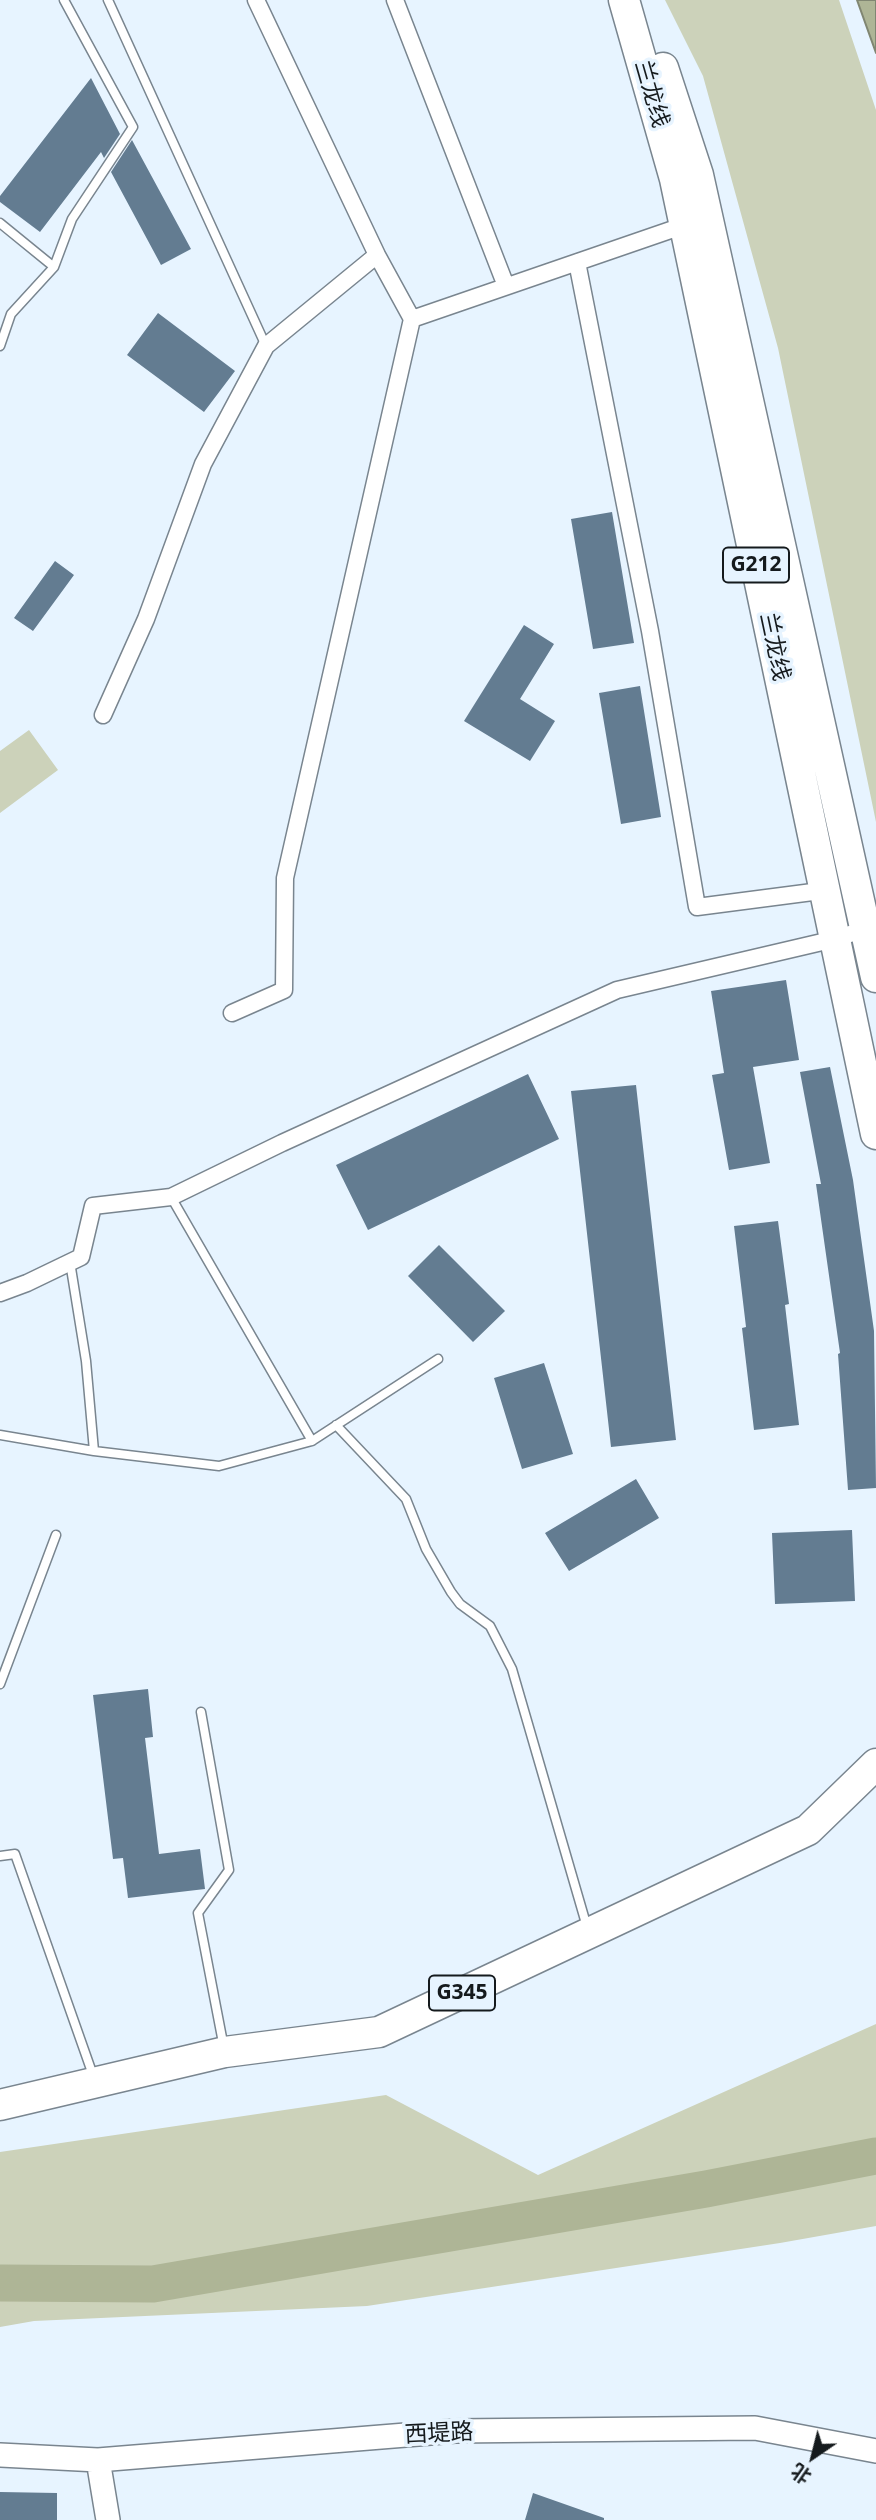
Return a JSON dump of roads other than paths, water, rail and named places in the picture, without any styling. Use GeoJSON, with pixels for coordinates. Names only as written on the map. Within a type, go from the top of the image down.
{"type":"FeatureCollection","features":[{"type":"Feature","properties":{"kind":"highway","name":"兰龙线"},"geometry":{"type":"LineString","coordinates":[[624,0],[675,179],[696,221],[876,977]]}},
{"type":"Feature","properties":{"kind":"highway","name":"兰龙线"},"geometry":{"type":"LineString","coordinates":[[642,0],[698,175],[696,221],[825,890],[876,1134]]}},
{"type":"Feature","properties":{"kind":"highway","name":"G345"},"geometry":{"type":"LineString","coordinates":[[0,2105],[225,2052],[379,2032],[808,1830],[876,1764]]}},
{"type":"Feature","properties":{"kind":"street"},"geometry":{"type":"LineString","coordinates":[[232,1013],[284,990],[285,878],[412,318],[377,255],[256,0]]}},
{"type":"Feature","properties":{"kind":"street"},"geometry":{"type":"LineString","coordinates":[[395,0],[506,286]]}},
{"type":"Feature","properties":{"kind":"street"},"geometry":{"type":"LineString","coordinates":[[412,318],[696,221]]}},
{"type":"Feature","properties":{"kind":"street"},"geometry":{"type":"LineString","coordinates":[[103,715],[146,619],[203,464],[266,346],[377,255]]}},
{"type":"Feature","properties":{"kind":"street"},"geometry":{"type":"LineString","coordinates":[[577,262],[650,631],[697,907],[855,884]]}},
{"type":"Feature","properties":{"kind":"street"},"geometry":{"type":"LineString","coordinates":[[0,1293],[81,1257],[93,1206],[171,1197],[282,1143],[617,990],[835,939],[865,929]]}},
{"type":"Feature","properties":{"kind":"street","name":"西堤路"},"geometry":{"type":"LineString","coordinates":[[0,2455],[98,2460],[455,2431],[755,2428],[876,2451]]}},
{"type":"Feature","properties":{"kind":"street"},"geometry":{"type":"LineString","coordinates":[[98,2460],[108,2520]]}},
{"type":"Feature","properties":{"kind":"lane"},"geometry":{"type":"LineString","coordinates":[[0,346],[11,314],[54,267],[72,219],[133,127],[64,0]]}},
{"type":"Feature","properties":{"kind":"lane"},"geometry":{"type":"LineString","coordinates":[[108,0],[266,346]]}},
{"type":"Feature","properties":{"kind":"lane"},"geometry":{"type":"LineString","coordinates":[[0,223],[54,267]]}},
{"type":"Feature","properties":{"kind":"lane"},"geometry":{"type":"LineString","coordinates":[[171,1197],[312,1441]]}},
{"type":"Feature","properties":{"kind":"lane"},"geometry":{"type":"LineString","coordinates":[[70,1262],[86,1361],[94,1451]]}},
{"type":"Feature","properties":{"kind":"lane"},"geometry":{"type":"LineString","coordinates":[[0,1435],[94,1451],[219,1466],[312,1441],[438,1360]]}},
{"type":"Feature","properties":{"kind":"lane"},"geometry":{"type":"LineString","coordinates":[[336,1425],[406,1499],[426,1549],[451,1592],[460,1604],[490,1626],[512,1669],[589,1933]]}},
{"type":"Feature","properties":{"kind":"lane"},"geometry":{"type":"LineString","coordinates":[[0,1684],[56,1535]]}},
{"type":"Feature","properties":{"kind":"lane"},"geometry":{"type":"LineString","coordinates":[[201,1712],[229,1870],[198,1913],[225,2052]]}},
{"type":"Feature","properties":{"kind":"lane"},"geometry":{"type":"LineString","coordinates":[[0,1856],[15,1854],[96,2082]]}},
{"type":"Feature","properties":{"kind":"waterway"},"geometry":{"type":"LineString","coordinates":[[0,2283],[153,2284],[706,2189],[876,2156]]}}]}
